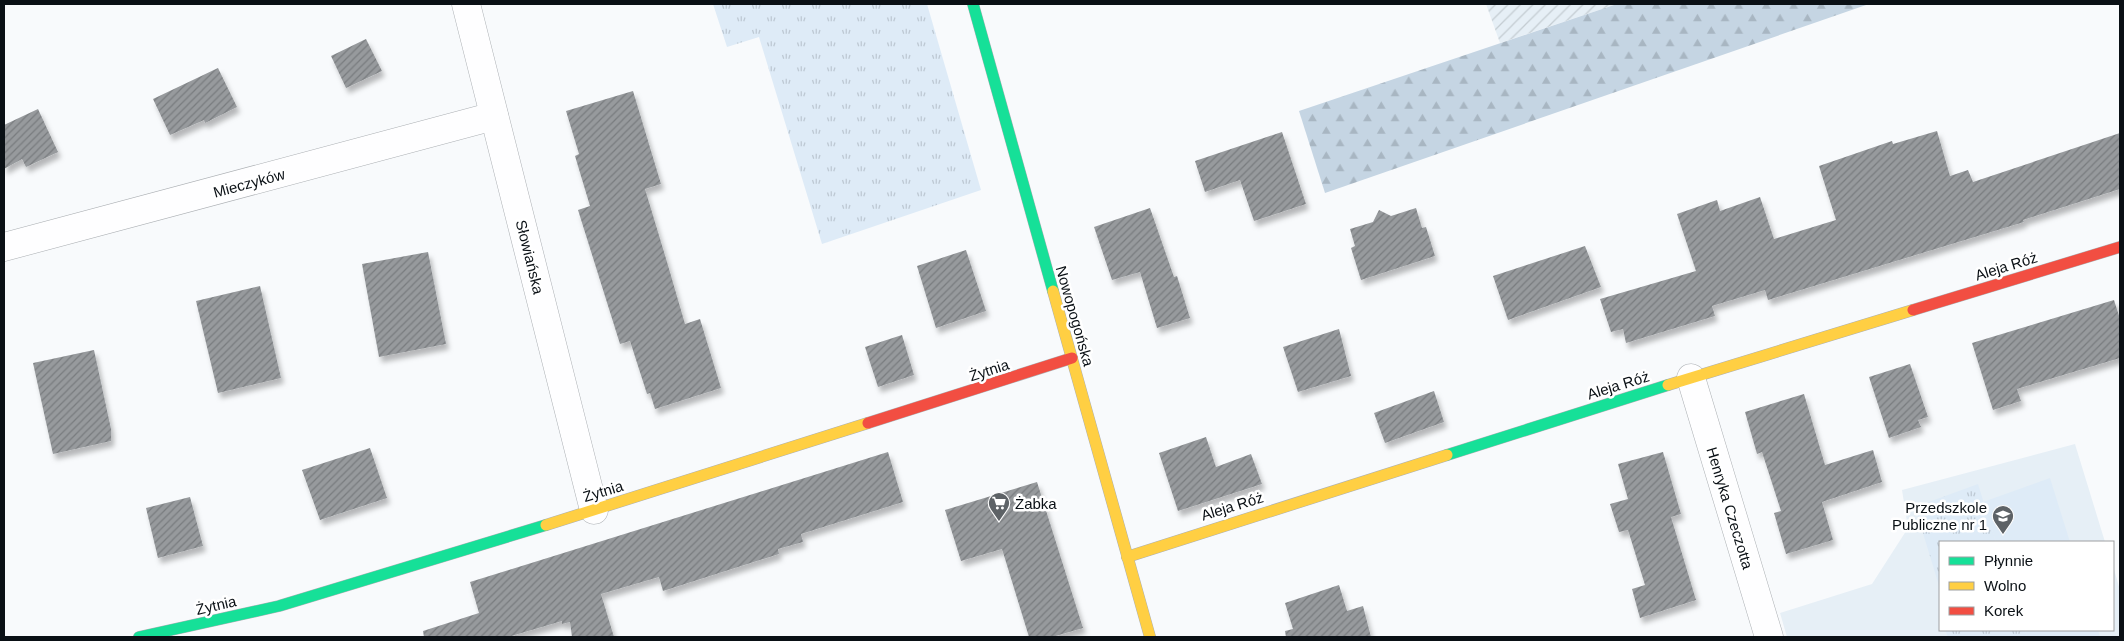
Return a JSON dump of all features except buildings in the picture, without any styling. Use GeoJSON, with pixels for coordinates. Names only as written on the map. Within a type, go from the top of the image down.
{"type":"FeatureCollection","features":[{"type":"Feature","properties":{"kind":"street","name":"Słowiańska"},"geometry":{"type":"LineString","coordinates":[[466,4],[594,510]]}},
{"type":"Feature","properties":{"kind":"street","name":"Nowopogońska"},"geometry":{"type":"LineString","coordinates":[[972,4],[1150,637]]}},
{"type":"Feature","properties":{"kind":"street","name":"Mieczyków"},"geometry":{"type":"LineString","coordinates":[[4,248],[494,116]]}},
{"type":"Feature","properties":{"kind":"street","name":"Aleja Róż"},"geometry":{"type":"LineString","coordinates":[[1127,557],[1163,544],[1692,378],[2120,247]]}},
{"type":"Feature","properties":{"kind":"street","name":"Żytnia"},"geometry":{"type":"LineString","coordinates":[[139,637],[280,606],[594,510],[1072,358]]}},
{"type":"Feature","properties":{"kind":"street","name":"Henryka Czeczotta"},"geometry":{"type":"LineString","coordinates":[[1692,378],[1769,637]]}},
{"type":"Feature","properties":{"kind":"shaded area"},"geometry":{"type":"Polygon","coordinates":[[[1486,4],[1617,4],[1500,43],[1486,4]]]}},
{"type":"Feature","properties":{"kind":"shaded area","name":"Przedszkole Publiczne nr 1"},"geometry":{"type":"Polygon","coordinates":[[[2075,444],[2105,541],[1939,541],[1939,631],[2114,631],[2114,569],[2120,590],[2120,637],[1787,637],[1780,613],[1872,584],[1908,528],[1902,490],[2075,444]]]}},
{"type":"Feature","properties":{"kind":"green space"},"geometry":{"type":"Polygon","coordinates":[[[713,4],[927,4],[981,190],[822,244],[759,37],[727,47],[713,4]]]}},
{"type":"Feature","properties":{"kind":"green space"},"geometry":{"type":"Polygon","coordinates":[[[1617,4],[1869,4],[1325,193],[1299,111],[1617,4]]]}},
{"type":"Feature","properties":{"kind":"green space"},"geometry":{"type":"Polygon","coordinates":[[[2050,478],[2070,541],[1996,541],[1983,502],[2050,478]]]}},
{"type":"Feature","properties":{"kind":"green space"},"geometry":{"type":"Polygon","coordinates":[[[1978,484],[1996,541],[1939,541],[1939,586],[1915,507],[1978,484]]]}},
{"type":"Feature","properties":{"kind":"green space"},"geometry":{"type":"Polygon","coordinates":[[[1945,631],[2025,631],[2027,637],[1948,637],[1945,631]]]}},
{"type":"Feature","properties":{"kind":"green space"},"geometry":{"type":"Polygon","coordinates":[[[2025,631],[2098,631],[2100,637],[2027,637],[2025,631]]]}},
{"type":"Feature","properties":{"kind":"traffic: fast"},"geometry":{"type":"LineString","coordinates":[[973,4],[1053,291]]}},
{"type":"Feature","properties":{"kind":"traffic: fast"},"geometry":{"type":"LineString","coordinates":[[1447,455],[1668,385]]}},
{"type":"Feature","properties":{"kind":"traffic: fast"},"geometry":{"type":"LineString","coordinates":[[139,637],[279,606],[546,525]]}},
{"type":"Feature","properties":{"kind":"traffic: slow"},"geometry":{"type":"LineString","coordinates":[[1053,291],[1150,637]]}},
{"type":"Feature","properties":{"kind":"traffic: slow"},"geometry":{"type":"LineString","coordinates":[[1668,385],[1913,310]]}},
{"type":"Feature","properties":{"kind":"traffic: slow"},"geometry":{"type":"LineString","coordinates":[[546,525],[868,423]]}},
{"type":"Feature","properties":{"kind":"traffic: slow"},"geometry":{"type":"LineString","coordinates":[[1127,557],[1447,455]]}},
{"type":"Feature","properties":{"kind":"traffic: jam"},"geometry":{"type":"LineString","coordinates":[[1913,310],[2120,247]]}},
{"type":"Feature","properties":{"kind":"traffic: jam"},"geometry":{"type":"LineString","coordinates":[[868,423],[1072,358]]}},
{"type":"Feature","properties":{"kind":"place","name":"Żabka"},"geometry":{"type":"Point","coordinates":[999,522]}},
{"type":"Feature","properties":{"kind":"place","name":"Przedszkole Publiczne nr 1"},"geometry":{"type":"Point","coordinates":[2003,535]}}]}
